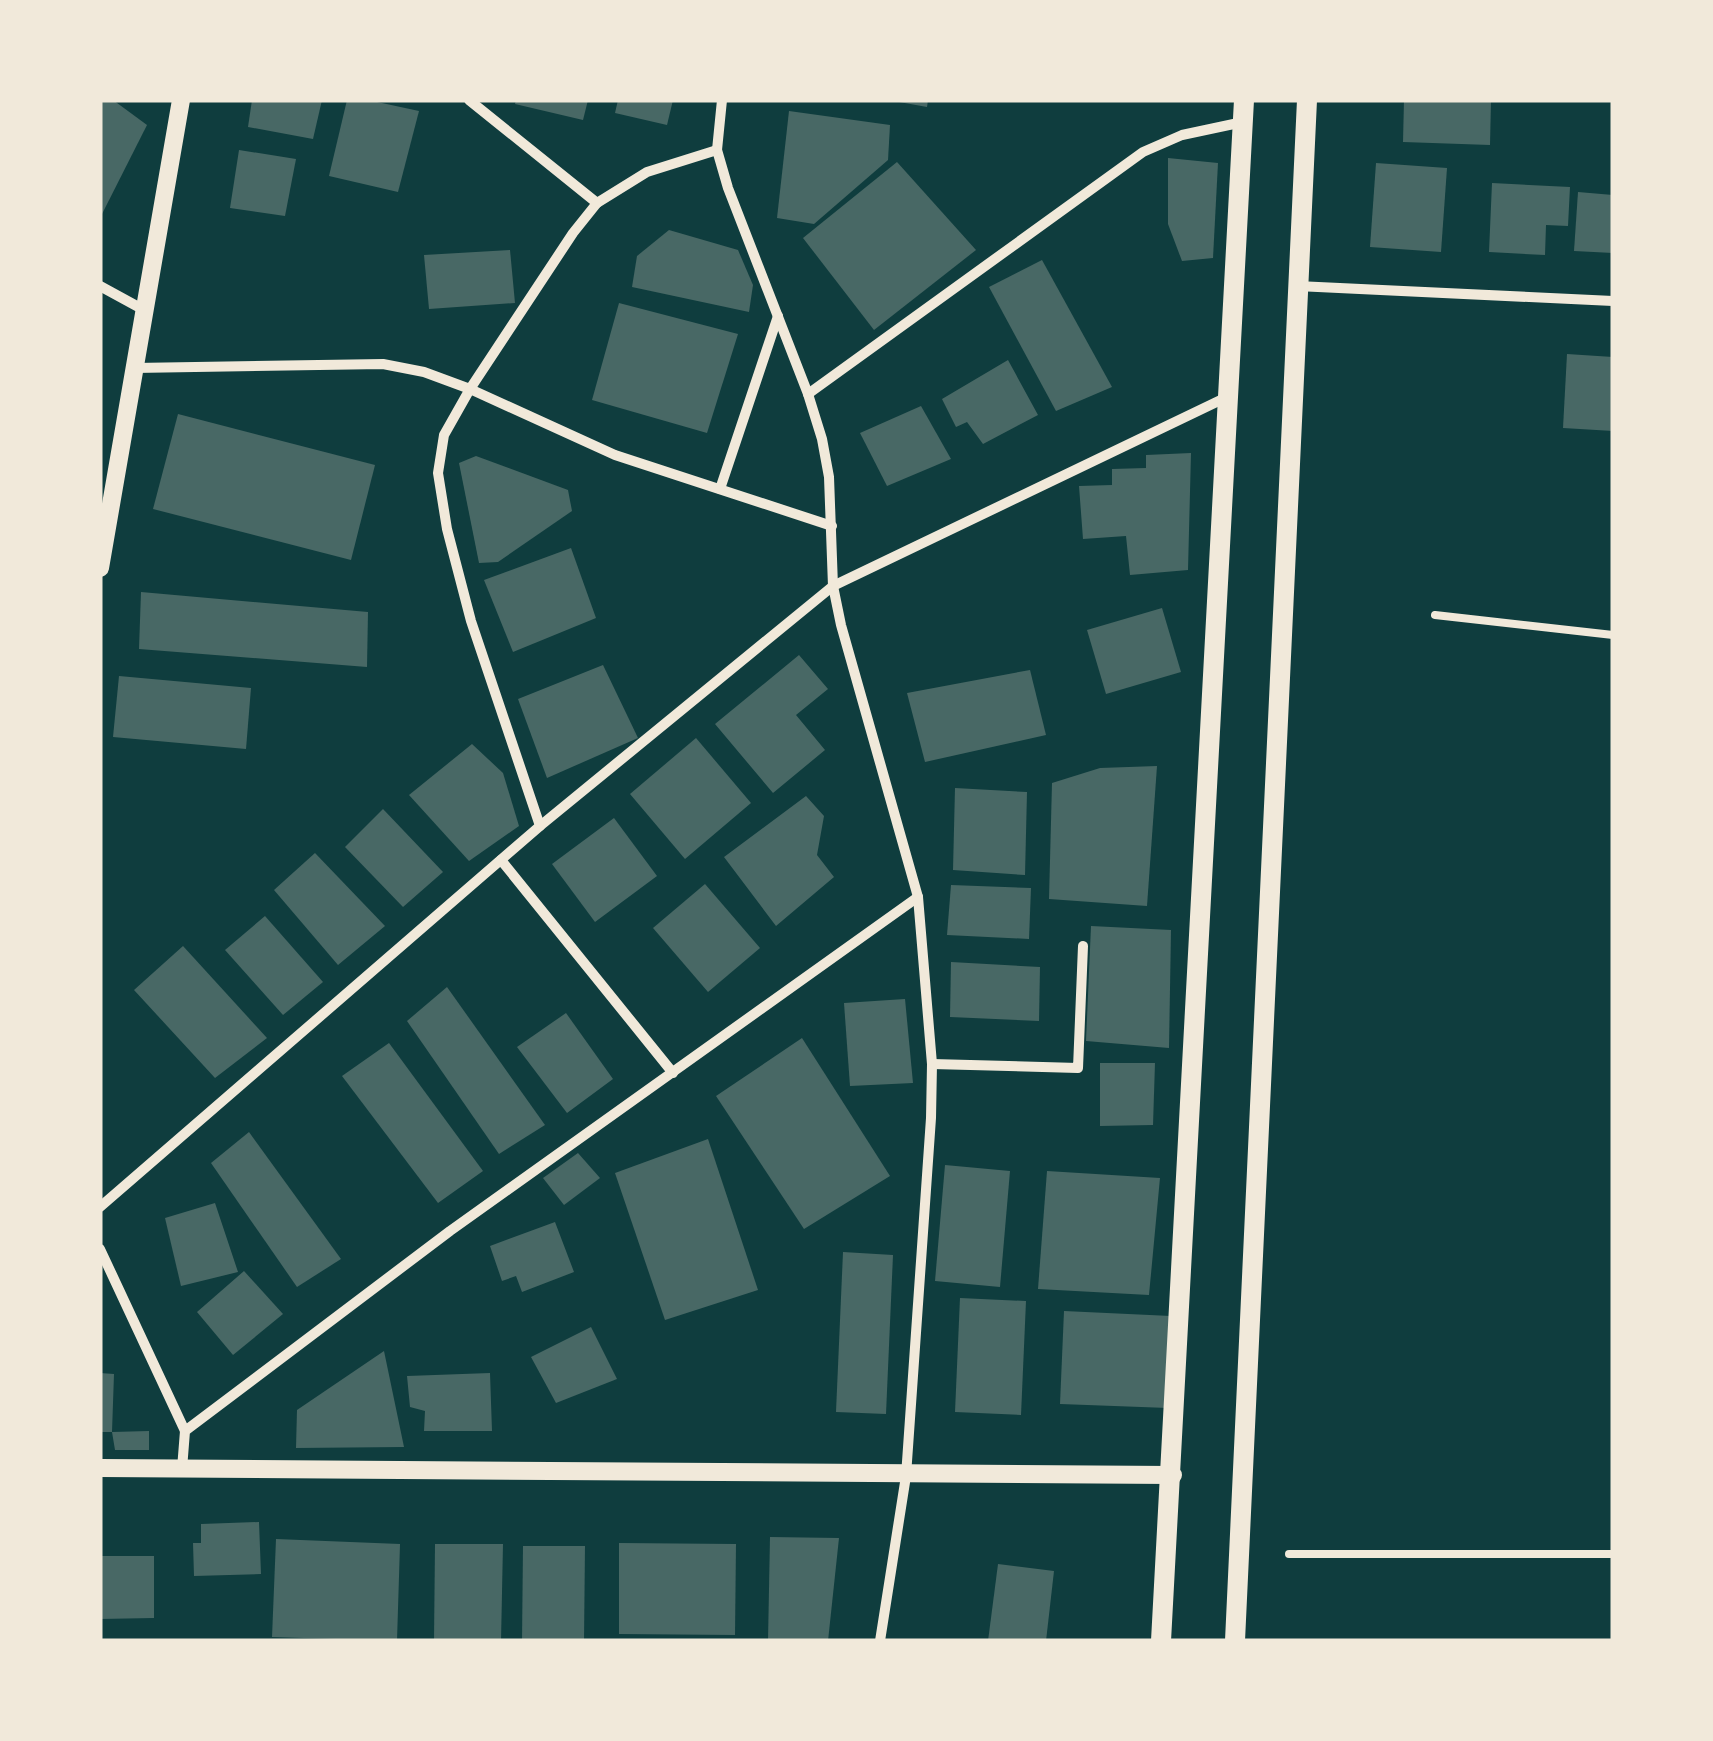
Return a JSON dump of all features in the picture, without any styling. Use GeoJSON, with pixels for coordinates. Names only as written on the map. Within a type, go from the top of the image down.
{"type":"FeatureCollection","features":[{"type":"Feature","properties":{"kind":"main road"},"geometry":{"type":"LineString","coordinates":[[1161,1641],[1244,100]]}},
{"type":"Feature","properties":{"kind":"main road"},"geometry":{"type":"LineString","coordinates":[[1236,1641],[1307,100]]}},
{"type":"Feature","properties":{"kind":"street"},"geometry":{"type":"LineString","coordinates":[[100,568],[182,100]]}},
{"type":"Feature","properties":{"kind":"street"},"geometry":{"type":"LineString","coordinates":[[470,100],[598,203]]}},
{"type":"Feature","properties":{"kind":"street"},"geometry":{"type":"LineString","coordinates":[[722,100],[717,150],[808,394],[829,477],[833,586],[841,625],[918,897],[932,1064],[931,1118],[906,1476],[880,1641]]}},
{"type":"Feature","properties":{"kind":"street"},"geometry":{"type":"LineString","coordinates":[[808,394],[1143,152],[1182,135],[1242,122]]}},
{"type":"Feature","properties":{"kind":"street"},"geometry":{"type":"LineString","coordinates":[[540,826],[471,621],[438,473],[444,435],[470,389],[573,234],[598,203],[647,172],[717,150]]}},
{"type":"Feature","properties":{"kind":"street"},"geometry":{"type":"LineString","coordinates":[[100,286],[144,310]]}},
{"type":"Feature","properties":{"kind":"street"},"geometry":{"type":"LineString","coordinates":[[1297,286],[1613,302]]}},
{"type":"Feature","properties":{"kind":"street"},"geometry":{"type":"LineString","coordinates":[[720,489],[779,315]]}},
{"type":"Feature","properties":{"kind":"street"},"geometry":{"type":"LineString","coordinates":[[134,368],[384,364],[424,372],[616,456],[832,526]]}},
{"type":"Feature","properties":{"kind":"street"},"geometry":{"type":"LineString","coordinates":[[100,1206],[540,826],[833,586],[1228,396]]}},
{"type":"Feature","properties":{"kind":"street"},"geometry":{"type":"LineString","coordinates":[[501,860],[673,1072]]}},
{"type":"Feature","properties":{"kind":"street"},"geometry":{"type":"LineString","coordinates":[[185,1431],[450,1231],[918,897]]}},
{"type":"Feature","properties":{"kind":"street"},"geometry":{"type":"LineString","coordinates":[[932,1064],[1078,1068],[1083,946]]}},
{"type":"Feature","properties":{"kind":"street"},"geometry":{"type":"LineString","coordinates":[[100,1250],[185,1431],[182,1469]]}},
{"type":"Feature","properties":{"kind":"street"},"geometry":{"type":"LineString","coordinates":[[100,1468],[1172,1475]]}},
{"type":"Feature","properties":{"kind":"lane"},"geometry":{"type":"LineString","coordinates":[[1435,615],[1613,636]]}},
{"type":"Feature","properties":{"kind":"lane"},"geometry":{"type":"LineString","coordinates":[[1289,1554],[1613,1554]]}},
{"type":"Feature","properties":{"kind":"building"},"geometry":{"type":"Polygon","coordinates":[[[100,100],[113,100],[147,125],[100,218],[100,100]]]}},
{"type":"Feature","properties":{"kind":"building"},"geometry":{"type":"Polygon","coordinates":[[[252,100],[322,100],[313,139],[248,127],[252,100]]]}},
{"type":"Feature","properties":{"kind":"building"},"geometry":{"type":"Polygon","coordinates":[[[347,100],[368,100],[419,111],[398,192],[329,176],[347,100]]]}},
{"type":"Feature","properties":{"kind":"building"},"geometry":{"type":"Polygon","coordinates":[[[516,100],[588,100],[583,120],[515,104],[516,100]]]}},
{"type":"Feature","properties":{"kind":"building"},"geometry":{"type":"Polygon","coordinates":[[[618,100],[673,100],[667,125],[615,113],[618,100]]]}},
{"type":"Feature","properties":{"kind":"building"},"geometry":{"type":"Polygon","coordinates":[[[888,100],[928,100],[927,107],[888,100]]]}},
{"type":"Feature","properties":{"kind":"building"},"geometry":{"type":"Polygon","coordinates":[[[1404,100],[1491,100],[1490,145],[1403,142],[1404,100]]]}},
{"type":"Feature","properties":{"kind":"building"},"geometry":{"type":"Polygon","coordinates":[[[789,111],[890,125],[888,160],[814,224],[777,218],[789,111]]]}},
{"type":"Feature","properties":{"kind":"building"},"geometry":{"type":"Polygon","coordinates":[[[239,150],[296,159],[285,216],[230,208],[239,150]]]}},
{"type":"Feature","properties":{"kind":"building"},"geometry":{"type":"Polygon","coordinates":[[[1168,158],[1218,163],[1213,258],[1182,261],[1168,224],[1168,158]]]}},
{"type":"Feature","properties":{"kind":"building"},"geometry":{"type":"Polygon","coordinates":[[[897,162],[976,250],[874,330],[803,238],[897,162]]]}},
{"type":"Feature","properties":{"kind":"building"},"geometry":{"type":"Polygon","coordinates":[[[1376,163],[1447,168],[1441,252],[1370,247],[1376,163]]]}},
{"type":"Feature","properties":{"kind":"building"},"geometry":{"type":"Polygon","coordinates":[[[1492,183],[1570,187],[1568,226],[1546,225],[1545,255],[1489,252],[1492,183]]]}},
{"type":"Feature","properties":{"kind":"building"},"geometry":{"type":"Polygon","coordinates":[[[1578,192],[1613,195],[1613,253],[1574,251],[1578,192]]]}},
{"type":"Feature","properties":{"kind":"building"},"geometry":{"type":"Polygon","coordinates":[[[669,230],[738,250],[753,285],[749,312],[632,287],[637,256],[669,230]]]}},
{"type":"Feature","properties":{"kind":"building"},"geometry":{"type":"Polygon","coordinates":[[[510,250],[515,303],[429,309],[424,255],[510,250]]]}},
{"type":"Feature","properties":{"kind":"building"},"geometry":{"type":"Polygon","coordinates":[[[1042,260],[1112,387],[1056,411],[989,287],[1042,260]]]}},
{"type":"Feature","properties":{"kind":"building"},"geometry":{"type":"Polygon","coordinates":[[[619,303],[738,334],[707,433],[592,400],[619,303]]]}},
{"type":"Feature","properties":{"kind":"building"},"geometry":{"type":"Polygon","coordinates":[[[1567,354],[1613,357],[1613,431],[1563,428],[1567,354]]]}},
{"type":"Feature","properties":{"kind":"building"},"geometry":{"type":"Polygon","coordinates":[[[1008,360],[1038,415],[983,444],[967,422],[956,427],[942,399],[1008,360]]]}},
{"type":"Feature","properties":{"kind":"building"},"geometry":{"type":"Polygon","coordinates":[[[921,406],[951,459],[887,486],[860,433],[921,406]]]}},
{"type":"Feature","properties":{"kind":"building"},"geometry":{"type":"Polygon","coordinates":[[[178,414],[375,465],[351,560],[153,509],[178,414]]]}},
{"type":"Feature","properties":{"kind":"building"},"geometry":{"type":"Polygon","coordinates":[[[1191,453],[1188,570],[1130,575],[1126,536],[1083,539],[1079,486],[1112,485],[1112,469],[1146,468],[1146,455],[1191,453]]]}},
{"type":"Feature","properties":{"kind":"building"},"geometry":{"type":"Polygon","coordinates":[[[476,456],[568,490],[572,511],[498,562],[479,563],[459,463],[476,456]]]}},
{"type":"Feature","properties":{"kind":"building"},"geometry":{"type":"Polygon","coordinates":[[[571,548],[596,618],[513,652],[484,580],[571,548]]]}},
{"type":"Feature","properties":{"kind":"building"},"geometry":{"type":"Polygon","coordinates":[[[141,592],[368,612],[367,667],[139,649],[141,592]]]}},
{"type":"Feature","properties":{"kind":"building"},"geometry":{"type":"Polygon","coordinates":[[[1162,608],[1181,672],[1106,694],[1087,630],[1162,608]]]}},
{"type":"Feature","properties":{"kind":"building"},"geometry":{"type":"Polygon","coordinates":[[[799,655],[828,689],[796,715],[825,750],[773,793],[715,724],[799,655]]]}},
{"type":"Feature","properties":{"kind":"building"},"geometry":{"type":"Polygon","coordinates":[[[603,665],[638,738],[547,778],[518,699],[603,665]]]}},
{"type":"Feature","properties":{"kind":"building"},"geometry":{"type":"Polygon","coordinates":[[[1030,670],[1046,735],[925,762],[907,693],[1030,670]]]}},
{"type":"Feature","properties":{"kind":"building"},"geometry":{"type":"Polygon","coordinates":[[[119,676],[251,688],[246,749],[113,737],[119,676]]]}},
{"type":"Feature","properties":{"kind":"building"},"geometry":{"type":"Polygon","coordinates":[[[696,738],[751,803],[685,859],[630,794],[696,738]]]}},
{"type":"Feature","properties":{"kind":"building"},"geometry":{"type":"Polygon","coordinates":[[[472,744],[503,773],[519,826],[469,861],[409,795],[472,744]]]}},
{"type":"Feature","properties":{"kind":"building"},"geometry":{"type":"Polygon","coordinates":[[[1157,766],[1147,906],[1049,899],[1052,783],[1100,768],[1157,766]]]}},
{"type":"Feature","properties":{"kind":"building"},"geometry":{"type":"Polygon","coordinates":[[[955,788],[1027,792],[1025,875],[953,870],[955,788]]]}},
{"type":"Feature","properties":{"kind":"building"},"geometry":{"type":"Polygon","coordinates":[[[806,796],[824,816],[817,855],[834,877],[776,926],[724,857],[806,796]]]}},
{"type":"Feature","properties":{"kind":"building"},"geometry":{"type":"Polygon","coordinates":[[[383,809],[443,872],[403,907],[345,847],[383,809]]]}},
{"type":"Feature","properties":{"kind":"building"},"geometry":{"type":"Polygon","coordinates":[[[614,818],[657,876],[595,922],[552,864],[614,818]]]}},
{"type":"Feature","properties":{"kind":"building"},"geometry":{"type":"Polygon","coordinates":[[[315,853],[385,926],[338,965],[274,890],[315,853]]]}},
{"type":"Feature","properties":{"kind":"building"},"geometry":{"type":"Polygon","coordinates":[[[705,884],[760,948],[708,992],[653,928],[705,884]]]}},
{"type":"Feature","properties":{"kind":"building"},"geometry":{"type":"Polygon","coordinates":[[[951,885],[1031,888],[1029,939],[947,935],[951,885]]]}},
{"type":"Feature","properties":{"kind":"building"},"geometry":{"type":"Polygon","coordinates":[[[265,916],[323,982],[283,1015],[225,950],[265,916]]]}},
{"type":"Feature","properties":{"kind":"building"},"geometry":{"type":"Polygon","coordinates":[[[1091,926],[1171,930],[1169,1048],[1086,1041],[1091,926]]]}},
{"type":"Feature","properties":{"kind":"building"},"geometry":{"type":"Polygon","coordinates":[[[183,946],[267,1038],[215,1078],[134,990],[183,946]]]}},
{"type":"Feature","properties":{"kind":"building"},"geometry":{"type":"Polygon","coordinates":[[[951,962],[1040,967],[1039,1021],[950,1017],[951,962]]]}},
{"type":"Feature","properties":{"kind":"building"},"geometry":{"type":"Polygon","coordinates":[[[447,987],[545,1125],[499,1154],[407,1021],[447,987]]]}},
{"type":"Feature","properties":{"kind":"building"},"geometry":{"type":"Polygon","coordinates":[[[905,999],[913,1083],[850,1086],[844,1003],[905,999]]]}},
{"type":"Feature","properties":{"kind":"building"},"geometry":{"type":"Polygon","coordinates":[[[566,1013],[613,1079],[567,1113],[517,1047],[566,1013]]]}},
{"type":"Feature","properties":{"kind":"building"},"geometry":{"type":"Polygon","coordinates":[[[802,1038],[890,1176],[804,1229],[716,1096],[802,1038]]]}},
{"type":"Feature","properties":{"kind":"building"},"geometry":{"type":"Polygon","coordinates":[[[389,1043],[483,1171],[438,1203],[342,1076],[389,1043]]]}},
{"type":"Feature","properties":{"kind":"building"},"geometry":{"type":"Polygon","coordinates":[[[1100,1063],[1155,1063],[1153,1125],[1100,1126],[1100,1063]]]}},
{"type":"Feature","properties":{"kind":"building"},"geometry":{"type":"Polygon","coordinates":[[[249,1132],[341,1259],[297,1287],[211,1163],[249,1132]]]}},
{"type":"Feature","properties":{"kind":"building"},"geometry":{"type":"Polygon","coordinates":[[[708,1139],[758,1290],[665,1320],[615,1173],[708,1139]]]}},
{"type":"Feature","properties":{"kind":"building"},"geometry":{"type":"Polygon","coordinates":[[[578,1153],[600,1178],[564,1205],[543,1178],[578,1153]]]}},
{"type":"Feature","properties":{"kind":"building"},"geometry":{"type":"Polygon","coordinates":[[[945,1165],[1010,1171],[1000,1287],[935,1281],[945,1165]]]}},
{"type":"Feature","properties":{"kind":"building"},"geometry":{"type":"Polygon","coordinates":[[[1047,1171],[1160,1178],[1149,1295],[1038,1289],[1047,1171]]]}},
{"type":"Feature","properties":{"kind":"building"},"geometry":{"type":"Polygon","coordinates":[[[215,1203],[238,1272],[181,1286],[165,1218],[215,1203]]]}},
{"type":"Feature","properties":{"kind":"building"},"geometry":{"type":"Polygon","coordinates":[[[555,1222],[574,1272],[522,1292],[516,1276],[502,1281],[490,1246],[555,1222]]]}},
{"type":"Feature","properties":{"kind":"building"},"geometry":{"type":"Polygon","coordinates":[[[843,1252],[893,1255],[886,1414],[836,1412],[843,1252]]]}},
{"type":"Feature","properties":{"kind":"building"},"geometry":{"type":"Polygon","coordinates":[[[244,1271],[283,1314],[233,1355],[197,1312],[244,1271]]]}},
{"type":"Feature","properties":{"kind":"building"},"geometry":{"type":"Polygon","coordinates":[[[960,1298],[1026,1301],[1021,1415],[955,1412],[960,1298]]]}},
{"type":"Feature","properties":{"kind":"building"},"geometry":{"type":"Polygon","coordinates":[[[1064,1311],[1171,1316],[1168,1408],[1060,1404],[1064,1311]]]}},
{"type":"Feature","properties":{"kind":"building"},"geometry":{"type":"Polygon","coordinates":[[[591,1327],[617,1379],[556,1403],[531,1357],[591,1327]]]}},
{"type":"Feature","properties":{"kind":"building"},"geometry":{"type":"Polygon","coordinates":[[[384,1351],[404,1447],[296,1448],[297,1410],[384,1351]]]}},
{"type":"Feature","properties":{"kind":"building"},"geometry":{"type":"Polygon","coordinates":[[[100,1373],[114,1374],[112,1432],[100,1432],[100,1373]]]}},
{"type":"Feature","properties":{"kind":"building"},"geometry":{"type":"Polygon","coordinates":[[[490,1373],[492,1431],[424,1431],[425,1411],[410,1407],[407,1376],[490,1373]]]}},
{"type":"Feature","properties":{"kind":"building"},"geometry":{"type":"Polygon","coordinates":[[[149,1431],[149,1450],[115,1450],[112,1432],[149,1431]]]}},
{"type":"Feature","properties":{"kind":"building"},"geometry":{"type":"Polygon","coordinates":[[[259,1522],[261,1574],[194,1576],[193,1543],[201,1543],[201,1524],[259,1522]]]}},
{"type":"Feature","properties":{"kind":"building"},"geometry":{"type":"Polygon","coordinates":[[[770,1537],[839,1538],[828,1641],[768,1641],[770,1537]]]}},
{"type":"Feature","properties":{"kind":"building"},"geometry":{"type":"Polygon","coordinates":[[[276,1539],[400,1544],[397,1641],[272,1637],[276,1539]]]}},
{"type":"Feature","properties":{"kind":"building"},"geometry":{"type":"Polygon","coordinates":[[[619,1543],[736,1544],[735,1635],[619,1634],[619,1543]]]}},
{"type":"Feature","properties":{"kind":"building"},"geometry":{"type":"Polygon","coordinates":[[[435,1544],[503,1544],[501,1641],[434,1641],[435,1544]]]}},
{"type":"Feature","properties":{"kind":"building"},"geometry":{"type":"Polygon","coordinates":[[[523,1546],[585,1546],[584,1641],[522,1641],[523,1546]]]}},
{"type":"Feature","properties":{"kind":"building"},"geometry":{"type":"Polygon","coordinates":[[[100,1556],[154,1556],[154,1618],[100,1619],[100,1556]]]}},
{"type":"Feature","properties":{"kind":"building"},"geometry":{"type":"Polygon","coordinates":[[[998,1564],[1054,1571],[1046,1641],[988,1641],[998,1564]]]}}]}
